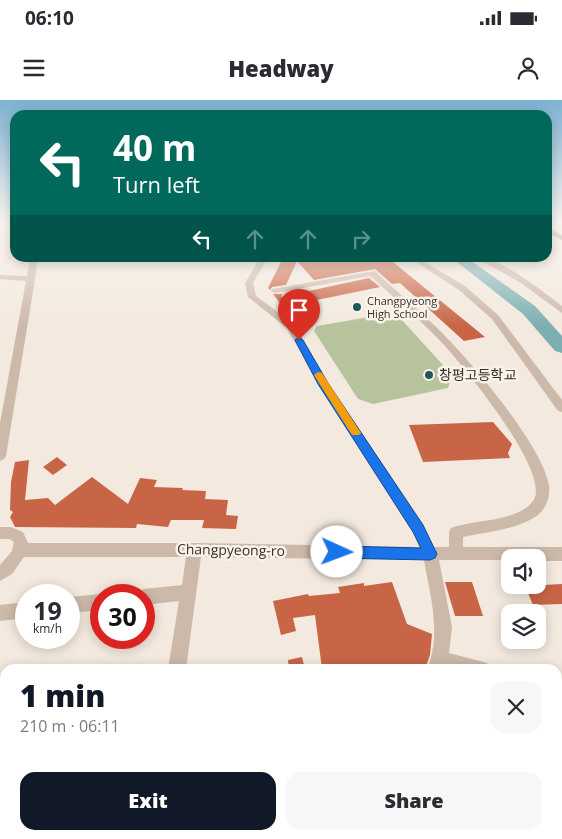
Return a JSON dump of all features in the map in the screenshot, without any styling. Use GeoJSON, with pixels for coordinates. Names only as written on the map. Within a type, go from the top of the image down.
{"type":"FeatureCollection","features":[{"type":"Feature","properties":{"kind":"street"},"geometry":{"type":"LineString","coordinates":[[0,456],[33,262]]}},
{"type":"Feature","properties":{"kind":"street"},"geometry":{"type":"LineString","coordinates":[[261,262],[248,283],[252,297],[291,326],[323,384],[418,528],[430,554],[444,627],[438,664]]}},
{"type":"Feature","properties":{"kind":"street"},"geometry":{"type":"LineString","coordinates":[[420,262],[462,288],[495,317],[562,408]]}},
{"type":"Feature","properties":{"kind":"street"},"geometry":{"type":"LineString","coordinates":[[488,262],[524,281],[562,310]]}},
{"type":"Feature","properties":{"kind":"street"},"geometry":{"type":"LineString","coordinates":[[275,291],[372,274],[449,345],[504,413],[533,460],[542,486],[542,500],[532,512],[512,521],[456,532],[456,554]]}},
{"type":"Feature","properties":{"kind":"street"},"geometry":{"type":"LineString","coordinates":[[0,277],[31,279]]}},
{"type":"Feature","properties":{"kind":"street"},"geometry":{"type":"LineString","coordinates":[[0,533],[14,534],[22,544],[16,560],[0,574]]}},
{"type":"Feature","properties":{"kind":"street"},"geometry":{"type":"LineString","coordinates":[[178,664],[195,549]]}},
{"type":"Feature","properties":{"kind":"street","name":"Changpyeong-ro"},"geometry":{"type":"LineString","coordinates":[[21,550],[195,549],[430,554],[562,554]]}},
{"type":"Feature","properties":{"kind":"street"},"geometry":{"type":"LineString","coordinates":[[155,596],[189,592]]}},
{"type":"Feature","properties":{"kind":"street"},"geometry":{"type":"LineString","coordinates":[[0,613],[15,611]]}},
{"type":"Feature","properties":{"kind":"path"},"geometry":{"type":"LineString","coordinates":[[0,266],[10,258]]}},
{"type":"Feature","properties":{"kind":"green space"},"geometry":{"type":"Polygon","coordinates":[[[386,314],[401,319],[452,375],[448,388],[373,404],[358,399],[314,331],[317,326],[386,314]]]}},
{"type":"Feature","properties":{"kind":"building"},"geometry":{"type":"Polygon","coordinates":[[[281,262],[297,262],[286,285],[272,287],[270,290],[268,288],[281,262]]]}},
{"type":"Feature","properties":{"kind":"building"},"geometry":{"type":"Polygon","coordinates":[[[298,262],[393,262],[485,337],[464,341],[400,283],[392,284],[375,269],[314,280],[298,262]]]}},
{"type":"Feature","properties":{"kind":"building"},"geometry":{"type":"Polygon","coordinates":[[[369,278],[380,287],[283,307],[273,294],[282,294],[281,297],[369,278]]]}},
{"type":"Feature","properties":{"kind":"building"},"geometry":{"type":"Polygon","coordinates":[[[493,422],[512,444],[508,453],[510,458],[423,462],[409,425],[493,422]]]}},
{"type":"Feature","properties":{"kind":"building"},"geometry":{"type":"Polygon","coordinates":[[[57,457],[67,465],[53,475],[43,467],[57,457]]]}},
{"type":"Feature","properties":{"kind":"building"},"geometry":{"type":"Polygon","coordinates":[[[29,460],[25,500],[48,498],[55,505],[92,477],[128,504],[140,478],[157,480],[154,487],[206,491],[205,499],[228,500],[226,515],[238,516],[236,529],[202,528],[204,520],[171,520],[168,527],[137,524],[136,528],[15,527],[10,517],[13,512],[10,510],[11,482],[15,462],[29,460]]]}},
{"type":"Feature","properties":{"kind":"building"},"geometry":{"type":"Polygon","coordinates":[[[392,582],[407,624],[432,634],[430,655],[427,664],[321,664],[315,615],[293,618],[296,631],[281,635],[273,601],[308,594],[309,596],[340,593],[338,587],[364,583],[364,586],[392,582]]]}},
{"type":"Feature","properties":{"kind":"building"},"geometry":{"type":"Polygon","coordinates":[[[445,582],[472,582],[483,616],[455,616],[445,582]]]}},
{"type":"Feature","properties":{"kind":"building"},"geometry":{"type":"Polygon","coordinates":[[[562,584],[562,604],[533,604],[528,594],[546,594],[546,585],[562,584]]]}},
{"type":"Feature","properties":{"kind":"building"},"geometry":{"type":"Polygon","coordinates":[[[302,657],[304,664],[288,664],[288,660],[302,657]]]}},
{"type":"Feature","properties":{"kind":"waterway"},"geometry":{"type":"LineString","coordinates":[[464,262],[529,310],[562,347]]}},
{"type":"Feature","properties":{"kind":"slow traffic"},"geometry":{"type":"LineString","coordinates":[[318,375],[355,433]]}},
{"type":"Feature","properties":{"kind":"place","name":"Changpyeong High School"},"geometry":{"type":"Point","coordinates":[357,307]}},
{"type":"Feature","properties":{"kind":"place","name":"창평고등학교"},"geometry":{"type":"Point","coordinates":[429,375]}},
{"type":"Feature","properties":{"kind":"route"},"geometry":{"type":"LineString","coordinates":[[299,340],[323,384],[418,528],[430,554],[337,552]]}}]}
